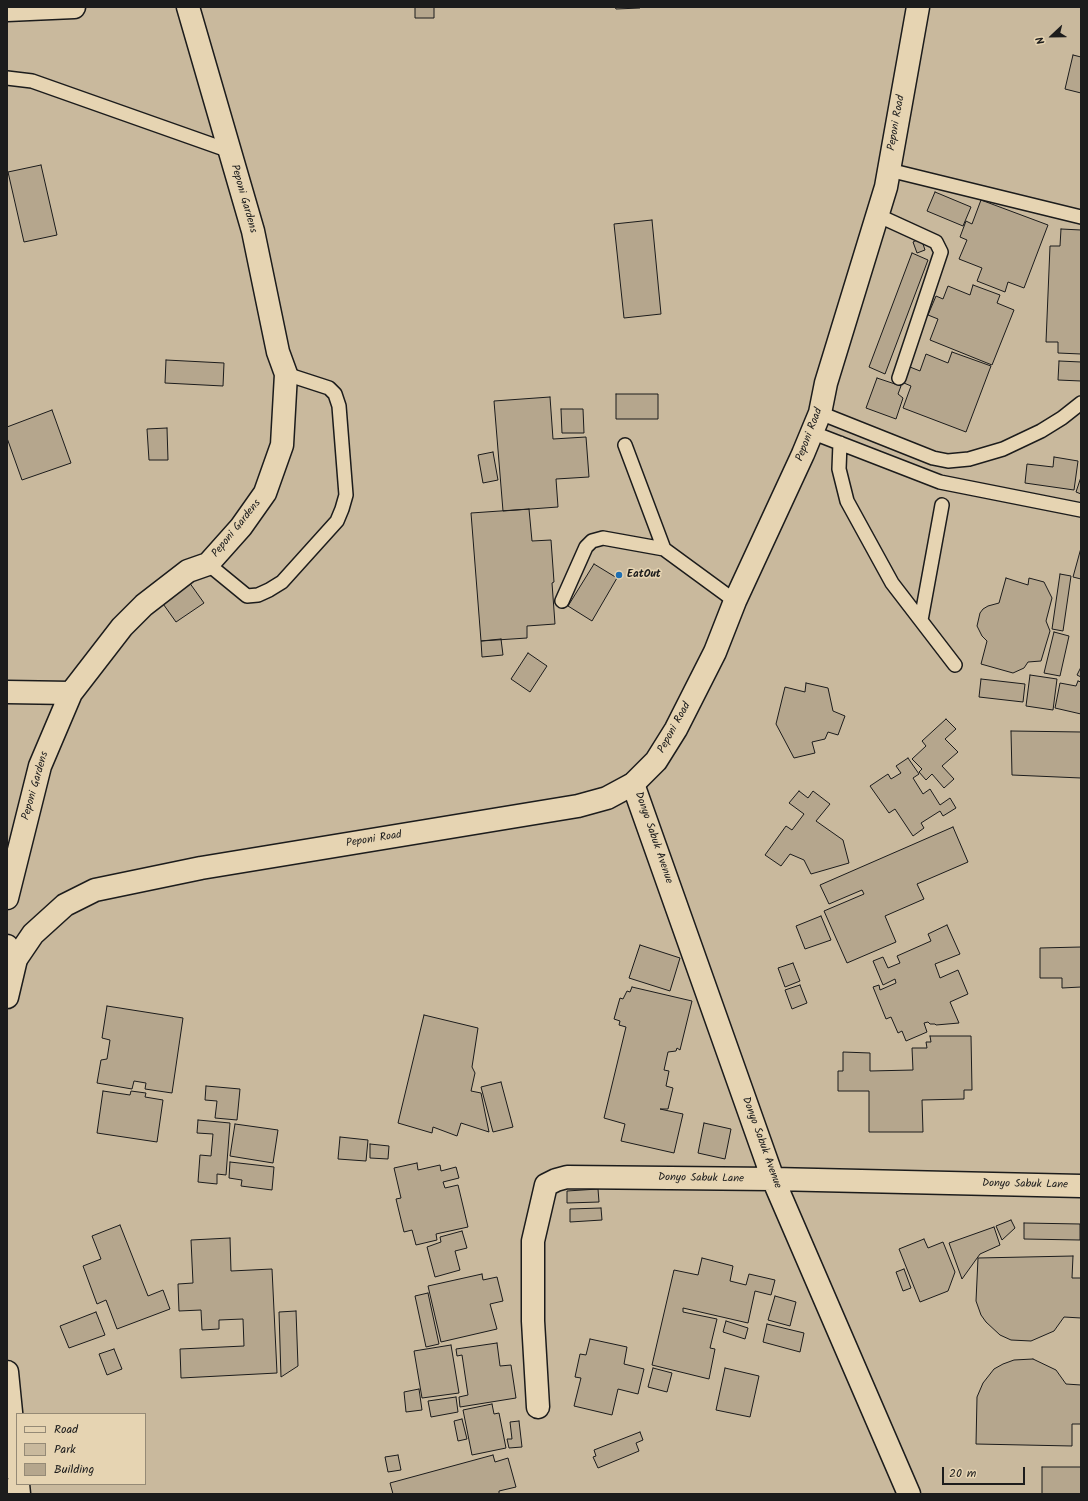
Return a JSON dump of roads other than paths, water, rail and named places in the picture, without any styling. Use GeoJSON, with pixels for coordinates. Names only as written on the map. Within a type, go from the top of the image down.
{"type":"FeatureCollection","features":[{"type":"Feature","properties":{"kind":"street"},"geometry":{"type":"LineString","coordinates":[[7,10],[74,7]]}},
{"type":"Feature","properties":{"kind":"street","name":"Peponi Gardens"},"geometry":{"type":"LineString","coordinates":[[7,898],[40,766],[71,693],[122,627],[144,606],[188,571],[208,564],[241,526],[265,493],[282,445],[286,374],[278,352],[253,231],[188,7]]}},
{"type":"Feature","properties":{"kind":"street","name":"Peponi Road"},"geometry":{"type":"LineString","coordinates":[[7,997],[12,953],[51,915],[65,905],[95,890],[201,868],[578,806],[607,798],[633,784],[656,761],[676,729],[715,652],[735,601],[803,454],[815,423],[889,170],[918,7]]}},
{"type":"Feature","properties":{"kind":"street"},"geometry":{"type":"LineString","coordinates":[[7,692],[71,693]]}},
{"type":"Feature","properties":{"kind":"street","name":"Donyo Sabuk Avenue"},"geometry":{"type":"LineString","coordinates":[[633,784],[774,1179],[909,1494]]}},
{"type":"Feature","properties":{"kind":"street","name":"Donyo Sabuk Lane"},"geometry":{"type":"LineString","coordinates":[[538,1407],[533,1321],[533,1241],[546,1185],[567,1177],[774,1179],[1081,1186]]}},
{"type":"Feature","properties":{"kind":"street"},"geometry":{"type":"LineString","coordinates":[[7,1376],[16,1462]]}},
{"type":"Feature","properties":{"kind":"lane"},"geometry":{"type":"LineString","coordinates":[[7,78],[32,81],[230,151]]}},
{"type":"Feature","properties":{"kind":"lane"},"geometry":{"type":"LineString","coordinates":[[889,170],[1081,217]]}},
{"type":"Feature","properties":{"kind":"lane"},"geometry":{"type":"LineString","coordinates":[[877,215],[936,242],[941,252],[899,378]]}},
{"type":"Feature","properties":{"kind":"lane"},"geometry":{"type":"LineString","coordinates":[[208,564],[247,596],[264,592],[282,582],[337,521],[342,509],[346,495],[339,406],[335,394],[329,388],[286,374]]}},
{"type":"Feature","properties":{"kind":"lane"},"geometry":{"type":"LineString","coordinates":[[815,423],[933,458],[948,461],[969,460],[1003,449],[1041,431],[1062,418],[1081,403]]}},
{"type":"Feature","properties":{"kind":"lane"},"geometry":{"type":"LineString","coordinates":[[815,423],[840,443],[940,482],[1081,510]]}},
{"type":"Feature","properties":{"kind":"lane"},"geometry":{"type":"LineString","coordinates":[[840,443],[839,469],[847,501],[892,583],[955,665]]}},
{"type":"Feature","properties":{"kind":"lane"},"geometry":{"type":"LineString","coordinates":[[625,445],[664,549]]}},
{"type":"Feature","properties":{"kind":"lane"},"geometry":{"type":"LineString","coordinates":[[921,620],[942,505]]}},
{"type":"Feature","properties":{"kind":"lane"},"geometry":{"type":"LineString","coordinates":[[562,601],[586,547],[592,541],[603,538],[664,549],[735,601]]}},
{"type":"Feature","properties":{"kind":"place","name":"EatOut"},"geometry":{"type":"Point","coordinates":[619,575]}}]}
